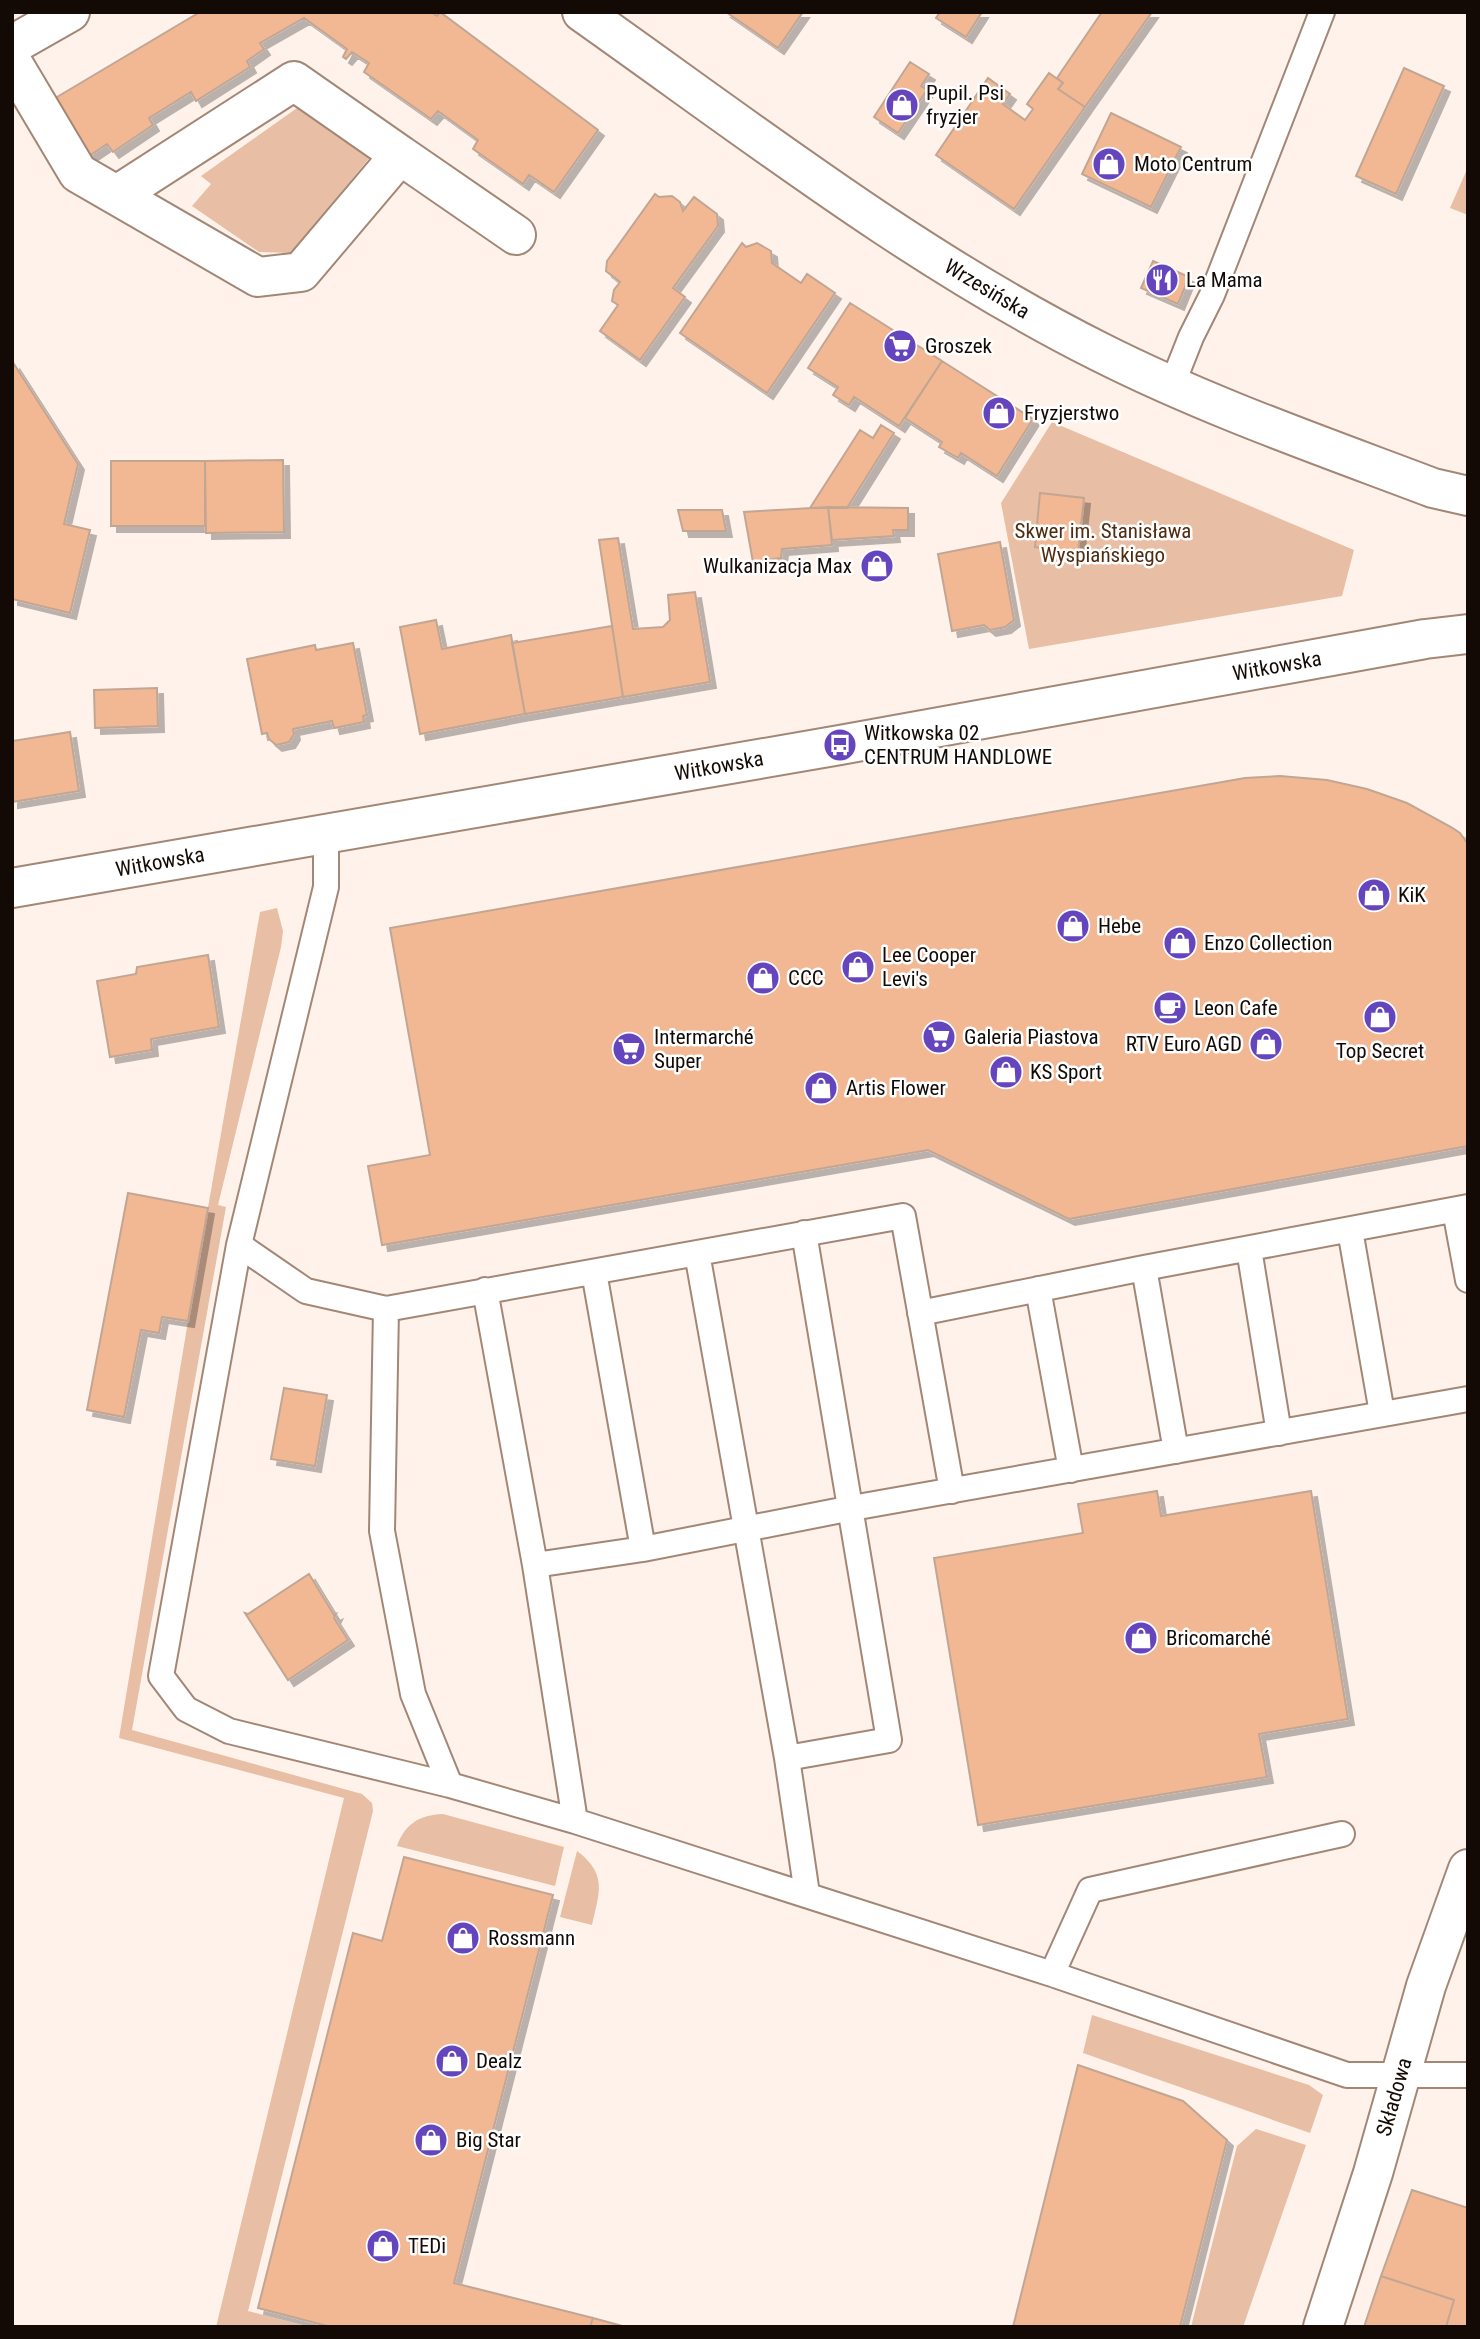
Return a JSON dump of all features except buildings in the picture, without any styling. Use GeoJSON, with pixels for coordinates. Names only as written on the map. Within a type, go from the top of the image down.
{"type":"FeatureCollection","features":[{"type":"Feature","properties":{"kind":"street"},"geometry":{"type":"LineString","coordinates":[[12,45],[69,12]]}},
{"type":"Feature","properties":{"kind":"street","name":"Wrzesińska"},"geometry":{"type":"LineString","coordinates":[[582,12],[802,168],[971,281],[1101,353],[1172,385],[1451,492],[1468,513]]}},
{"type":"Feature","properties":{"kind":"street"},"geometry":{"type":"LineString","coordinates":[[12,62],[78,173],[258,277],[300,272],[400,155]]}},
{"type":"Feature","properties":{"kind":"street"},"geometry":{"type":"LineString","coordinates":[[117,195],[293,81],[516,235]]}},
{"type":"Feature","properties":{"kind":"street","name":"Witkowska"},"geometry":{"type":"LineString","coordinates":[[1425,639],[1468,613]]}},
{"type":"Feature","properties":{"kind":"street","name":"Witkowska"},"geometry":{"type":"LineString","coordinates":[[12,888],[841,745],[1425,639],[1468,634]]}},
{"type":"Feature","properties":{"kind":"street","name":"Składowa"},"geometry":{"type":"LineString","coordinates":[[1323,2327],[1373,2173],[1426,1986],[1468,1869]]}},
{"type":"Feature","properties":{"kind":"lane"},"geometry":{"type":"LineString","coordinates":[[1172,385],[1191,337],[1212,295],[1322,12]]}},
{"type":"Feature","properties":{"kind":"lane"},"geometry":{"type":"LineString","coordinates":[[326,833],[326,887],[239,1245],[161,1676],[186,1709],[229,1731],[450,1785],[575,1821],[1052,1974],[1347,2075],[1468,2075]]}},
{"type":"Feature","properties":{"kind":"lane"},"geometry":{"type":"LineString","coordinates":[[920,1313],[1461,1209],[1468,1280]]}},
{"type":"Feature","properties":{"kind":"lane"},"geometry":{"type":"LineString","coordinates":[[239,1245],[306,1291],[386,1309],[903,1216],[952,1491]]}},
{"type":"Feature","properties":{"kind":"lane"},"geometry":{"type":"LineString","coordinates":[[1350,1230],[1382,1413]]}},
{"type":"Feature","properties":{"kind":"lane"},"geometry":{"type":"LineString","coordinates":[[787,1758],[889,1740],[804,1233]]}},
{"type":"Feature","properties":{"kind":"lane"},"geometry":{"type":"LineString","coordinates":[[1249,1249],[1279,1433]]}},
{"type":"Feature","properties":{"kind":"lane"},"geometry":{"type":"LineString","coordinates":[[697,1253],[787,1758],[807,1895]]}},
{"type":"Feature","properties":{"kind":"lane"},"geometry":{"type":"LineString","coordinates":[[1144,1268],[1177,1451]]}},
{"type":"Feature","properties":{"kind":"lane"},"geometry":{"type":"LineString","coordinates":[[594,1272],[643,1549]]}},
{"type":"Feature","properties":{"kind":"lane"},"geometry":{"type":"LineString","coordinates":[[1038,1289],[1071,1470]]}},
{"type":"Feature","properties":{"kind":"lane"},"geometry":{"type":"LineString","coordinates":[[485,1290],[535,1564],[575,1821]]}},
{"type":"Feature","properties":{"kind":"lane"},"geometry":{"type":"LineString","coordinates":[[386,1309],[382,1531],[413,1694],[450,1785]]}},
{"type":"Feature","properties":{"kind":"lane"},"geometry":{"type":"LineString","coordinates":[[535,1564],[643,1549],[852,1508],[1468,1399]]}},
{"type":"Feature","properties":{"kind":"lane"},"geometry":{"type":"LineString","coordinates":[[1052,1974],[1090,1890],[1342,1834]]}},
{"type":"Feature","properties":{"kind":"green space"},"geometry":{"type":"Polygon","coordinates":[[[297,108],[371,156],[291,253],[259,252],[192,206],[211,184],[201,176],[297,108]]]}},
{"type":"Feature","properties":{"kind":"green space"},"geometry":{"type":"Polygon","coordinates":[[[1468,167],[1468,215],[1450,208],[1468,167]]]}},
{"type":"Feature","properties":{"kind":"green space","name":"Skwer im. Stanisława Wyspiańskiego"},"geometry":{"type":"Polygon","coordinates":[[[1052,422],[1354,550],[1342,596],[1029,649],[1001,503],[1052,422]]]}},
{"type":"Feature","properties":{"kind":"green space"},"geometry":{"type":"Polygon","coordinates":[[[277,908],[283,931],[281,947],[218,1205],[226,1207],[132,1730],[362,1794],[372,1803],[373,1811],[248,2311],[309,2327],[216,2327],[344,1798],[119,1738],[188,1321],[260,912],[277,908]]]}},
{"type":"Feature","properties":{"kind":"green space"},"geometry":{"type":"Polygon","coordinates":[[[443,1814],[564,1847],[555,1886],[397,1846],[404,1832],[414,1822],[427,1816],[443,1814]]]}},
{"type":"Feature","properties":{"kind":"green space"},"geometry":{"type":"Polygon","coordinates":[[[577,1851],[593,1868],[599,1885],[592,1925],[560,1917],[577,1851]]]}},
{"type":"Feature","properties":{"kind":"green space"},"geometry":{"type":"Polygon","coordinates":[[[1092,2015],[1309,2085],[1323,2095],[1310,2133],[1083,2053],[1092,2015]]]}},
{"type":"Feature","properties":{"kind":"green space"},"geometry":{"type":"Polygon","coordinates":[[[1256,2129],[1306,2145],[1243,2327],[1191,2327],[1237,2146],[1256,2129]]]}},
{"type":"Feature","properties":{"kind":"place","name":"Pupil. Psi fryzjer"},"geometry":{"type":"Point","coordinates":[902,105]}},
{"type":"Feature","properties":{"kind":"place","name":"Moto Centrum"},"geometry":{"type":"Point","coordinates":[1109,164]}},
{"type":"Feature","properties":{"kind":"place","name":"La Mama"},"geometry":{"type":"Point","coordinates":[1162,280]}},
{"type":"Feature","properties":{"kind":"place","name":"Groszek"},"geometry":{"type":"Point","coordinates":[900,346]}},
{"type":"Feature","properties":{"kind":"place","name":"Fryzjerstwo"},"geometry":{"type":"Point","coordinates":[999,413]}},
{"type":"Feature","properties":{"kind":"place","name":"Wulkanizacja Max"},"geometry":{"type":"Point","coordinates":[877,566]}},
{"type":"Feature","properties":{"kind":"place","name":"Witkowska 02 CENTRUM HANDLOWE"},"geometry":{"type":"Point","coordinates":[840,745]}},
{"type":"Feature","properties":{"kind":"place","name":"KiK"},"geometry":{"type":"Point","coordinates":[1374,895]}},
{"type":"Feature","properties":{"kind":"place","name":"Hebe"},"geometry":{"type":"Point","coordinates":[1073,926]}},
{"type":"Feature","properties":{"kind":"place","name":"Enzo Collection"},"geometry":{"type":"Point","coordinates":[1180,943]}},
{"type":"Feature","properties":{"kind":"place","name":"Lee Cooper Levi's"},"geometry":{"type":"Point","coordinates":[858,967]}},
{"type":"Feature","properties":{"kind":"place","name":"CCC"},"geometry":{"type":"Point","coordinates":[763,978]}},
{"type":"Feature","properties":{"kind":"place","name":"Leon Cafe"},"geometry":{"type":"Point","coordinates":[1170,1008]}},
{"type":"Feature","properties":{"kind":"place","name":"Top Secret"},"geometry":{"type":"Point","coordinates":[1380,1017]}},
{"type":"Feature","properties":{"kind":"place","name":"Galeria Piastova"},"geometry":{"type":"Point","coordinates":[939,1037]}},
{"type":"Feature","properties":{"kind":"place","name":"RTV Euro AGD"},"geometry":{"type":"Point","coordinates":[1266,1044]}},
{"type":"Feature","properties":{"kind":"place","name":"Intermarché Super"},"geometry":{"type":"Point","coordinates":[629,1049]}},
{"type":"Feature","properties":{"kind":"place","name":"KS Sport"},"geometry":{"type":"Point","coordinates":[1006,1072]}},
{"type":"Feature","properties":{"kind":"place","name":"Artis Flower"},"geometry":{"type":"Point","coordinates":[821,1088]}},
{"type":"Feature","properties":{"kind":"place","name":"Bricomarché"},"geometry":{"type":"Point","coordinates":[1141,1638]}},
{"type":"Feature","properties":{"kind":"place","name":"Rossmann"},"geometry":{"type":"Point","coordinates":[463,1938]}},
{"type":"Feature","properties":{"kind":"place","name":"Dealz"},"geometry":{"type":"Point","coordinates":[452,2061]}},
{"type":"Feature","properties":{"kind":"place","name":"Big Star"},"geometry":{"type":"Point","coordinates":[431,2140]}},
{"type":"Feature","properties":{"kind":"place","name":"TEDi"},"geometry":{"type":"Point","coordinates":[383,2246]}}]}
